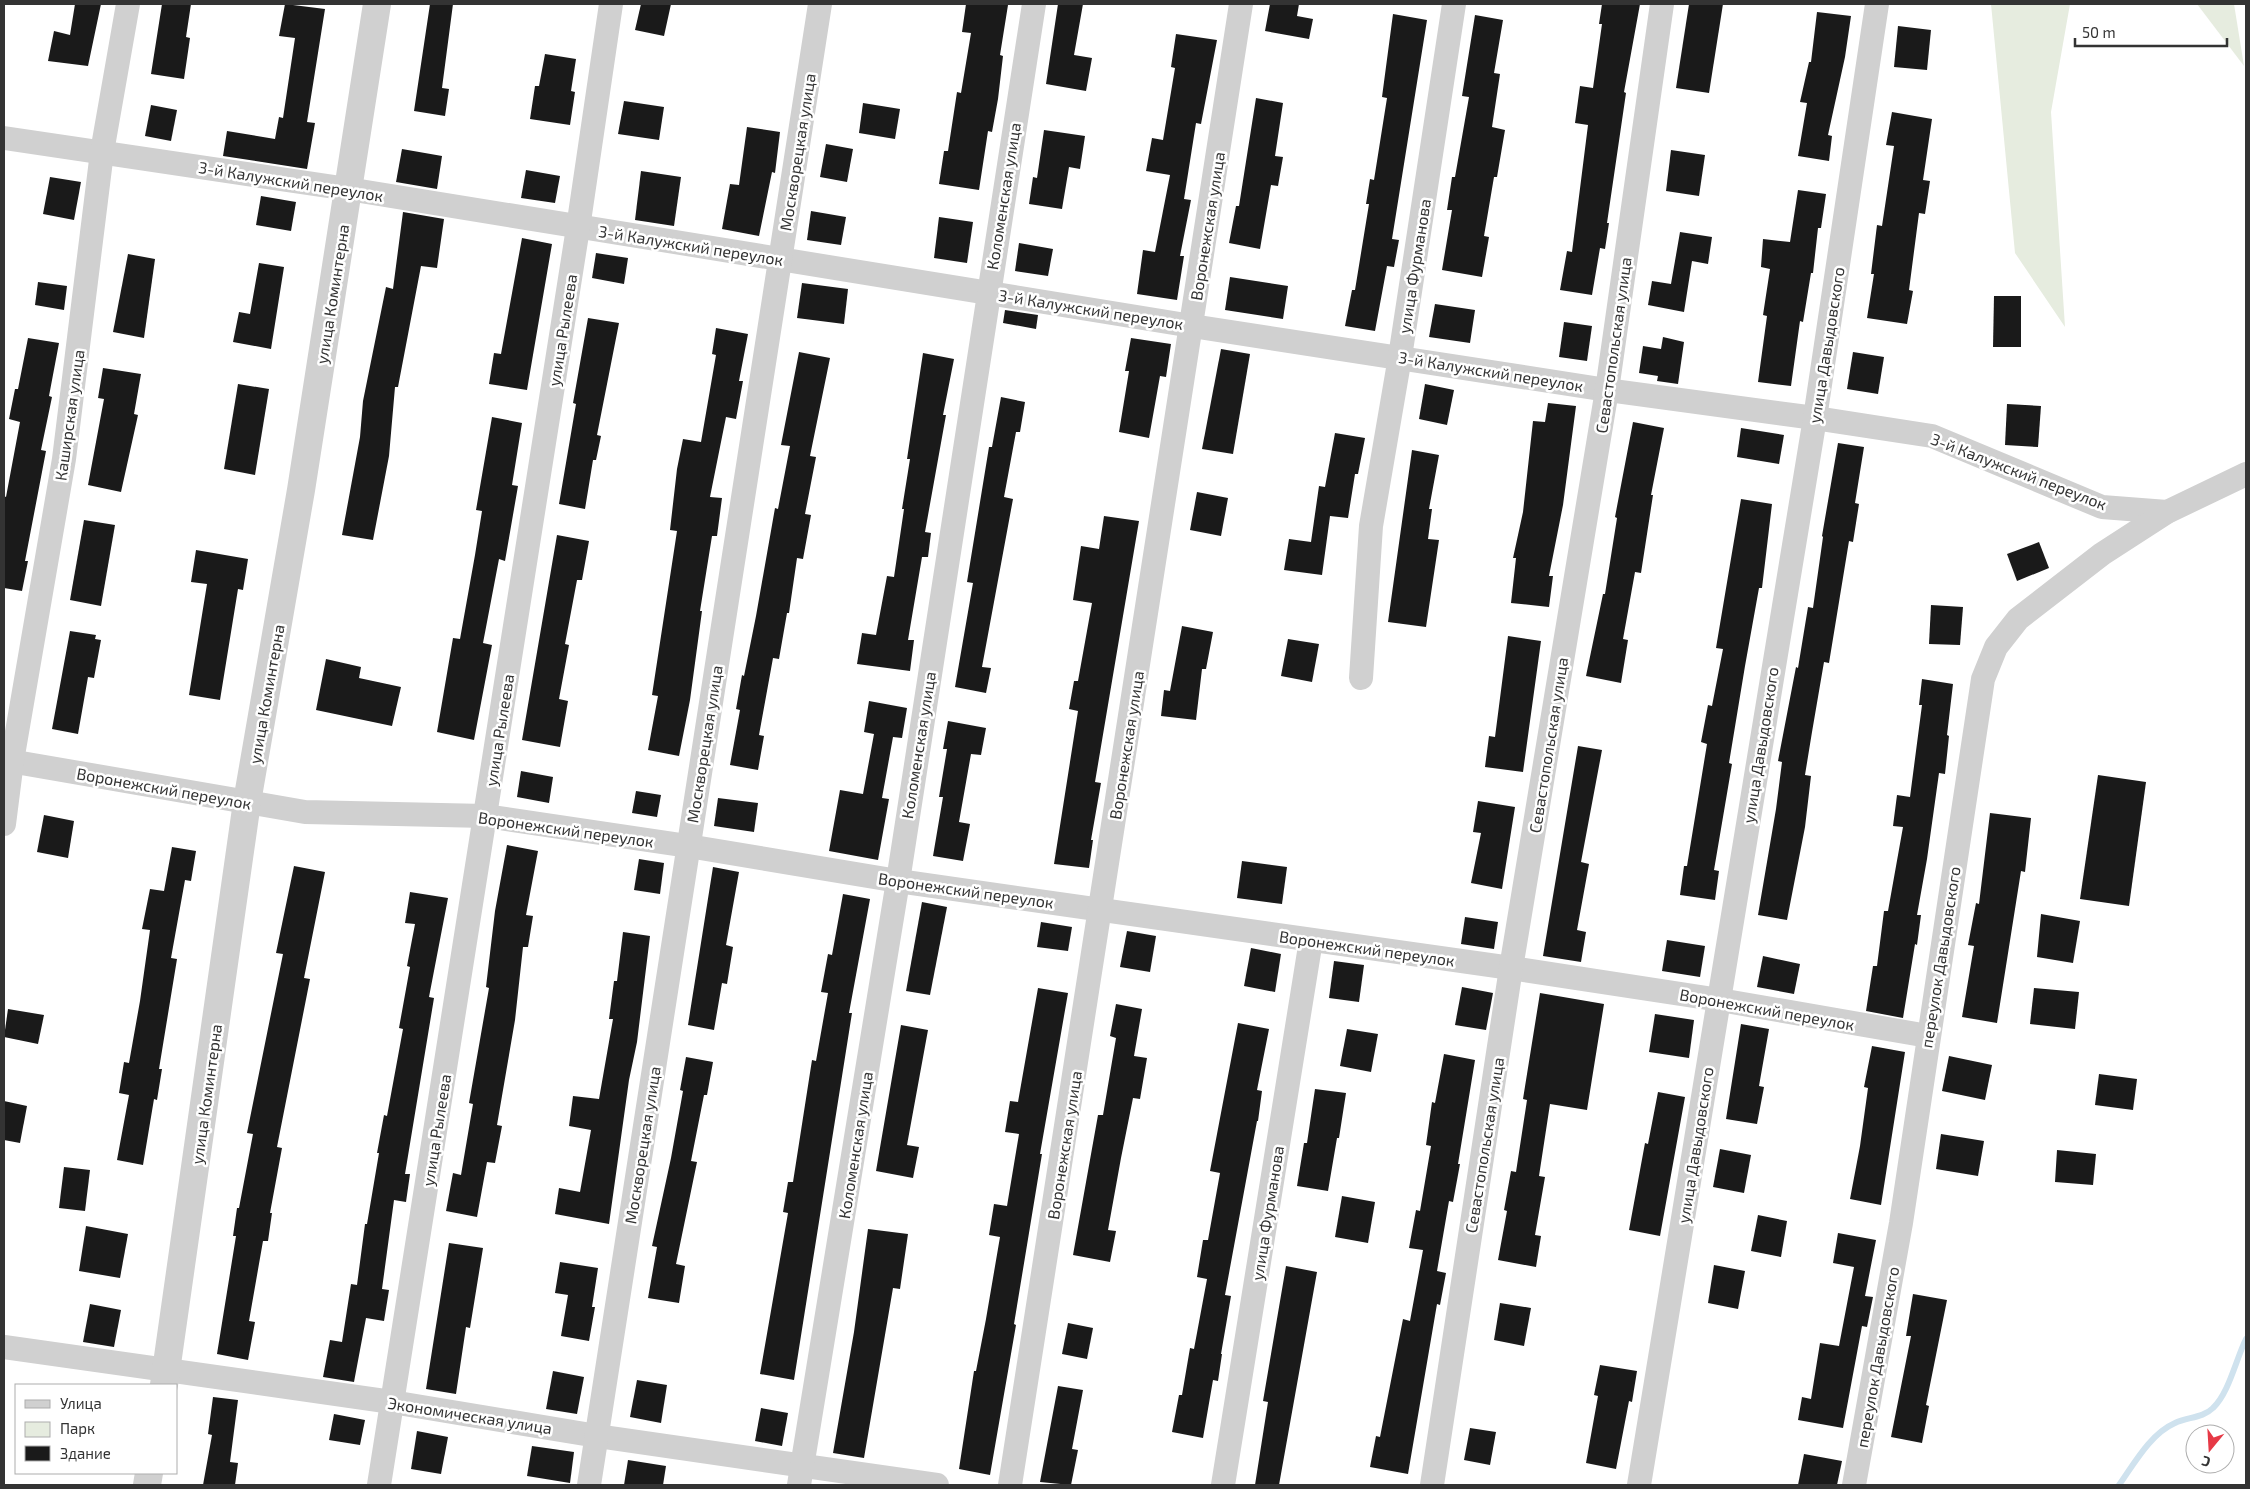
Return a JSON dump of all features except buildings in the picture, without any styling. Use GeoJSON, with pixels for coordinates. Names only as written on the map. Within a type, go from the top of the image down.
{"type":"FeatureCollection","features":[{"type":"Feature","properties":{"kind":"street","name":"Каширская улица"},"geometry":{"type":"LineString","coordinates":[[4,824],[8,761],[64,459],[102,152],[128,4]]}},
{"type":"Feature","properties":{"kind":"street","name":"улица Коминтерна"},"geometry":{"type":"LineString","coordinates":[[166,1377],[247,802],[301,490],[378,4]]}},
{"type":"Feature","properties":{"kind":"street","name":"улица Рылеева"},"geometry":{"type":"LineString","coordinates":[[379,1485],[578,228],[610,4]]}},
{"type":"Feature","properties":{"kind":"street","name":"Москворецкая улица"},"geometry":{"type":"LineString","coordinates":[[589,1485],[820,4]]}},
{"type":"Feature","properties":{"kind":"street","name":"Коломенская улица"},"geometry":{"type":"LineString","coordinates":[[801,1475],[898,881],[1034,4]]}},
{"type":"Feature","properties":{"kind":"street","name":"Воронежская улица"},"geometry":{"type":"LineString","coordinates":[[1010,1485],[1241,4]]}},
{"type":"Feature","properties":{"kind":"street","name":"улица Фурманова"},"geometry":{"type":"LineString","coordinates":[[1361,678],[1370,526],[1400,357],[1454,4]]}},
{"type":"Feature","properties":{"kind":"street","name":"Севастопольская улица"},"geometry":{"type":"LineString","coordinates":[[1432,1485],[1511,968],[1607,390],[1662,4]]}},
{"type":"Feature","properties":{"kind":"street","name":"улица Давыдовского"},"geometry":{"type":"LineString","coordinates":[[1639,1485],[1815,418],[1876,4]]}},
{"type":"Feature","properties":{"kind":"street","name":"3-й Калужский переулок"},"geometry":{"type":"LineString","coordinates":[[4,138],[348,189],[578,228],[781,258],[1192,326],[1607,390],[1932,436],[2102,507],[2167,512]]}},
{"type":"Feature","properties":{"kind":"street","name":"переулок Давыдовского"},"geometry":{"type":"LineString","coordinates":[[1854,1485],[1901,1223],[1983,679],[1996,647],[2018,619],[2102,554],[2167,512],[2246,474]]}},
{"type":"Feature","properties":{"kind":"street","name":"Воронежский переулок"},"geometry":{"type":"LineString","coordinates":[[8,761],[304,812],[486,816],[688,846],[898,881],[1101,908],[1511,968],[1720,1000],[1928,1036]]}},
{"type":"Feature","properties":{"kind":"street","name":"улица Фурманова"},"geometry":{"type":"LineString","coordinates":[[1223,1485],[1311,940]]}},
{"type":"Feature","properties":{"kind":"street","name":"Экономическая улица"},"geometry":{"type":"LineString","coordinates":[[4,1347],[166,1377],[392,1402],[597,1436],[801,1475],[937,1485]]}},
{"type":"Feature","properties":{"kind":"green space"},"geometry":{"type":"Polygon","coordinates":[[[1991,4],[2070,4],[2051,112],[2065,327],[2015,253],[1991,4]]]}},
{"type":"Feature","properties":{"kind":"green space"},"geometry":{"type":"Polygon","coordinates":[[[2197,4],[2234,4],[2244,66],[2197,4]]]}},
{"type":"Feature","properties":{"kind":"waterway"},"geometry":{"type":"LineString","coordinates":[[2119,1485],[2143,1450],[2158,1434],[2175,1423],[2205,1414],[2219,1402],[2228,1385],[2246,1339]]}}]}
